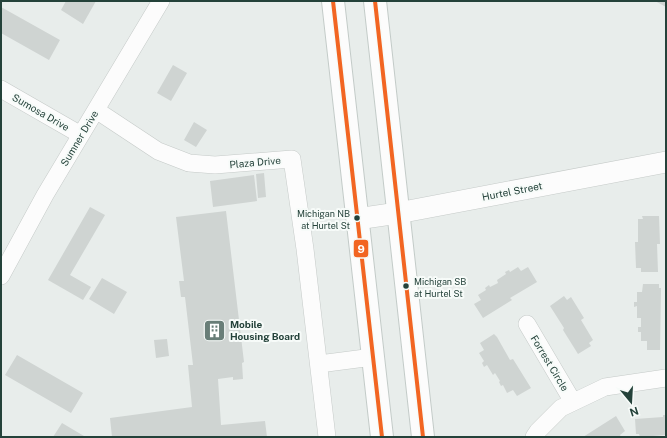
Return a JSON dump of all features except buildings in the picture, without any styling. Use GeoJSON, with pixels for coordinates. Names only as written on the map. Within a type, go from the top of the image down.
{"type":"FeatureCollection","features":[{"type":"Feature","properties":{"kind":"main road"},"geometry":{"type":"LineString","coordinates":[[333,1],[382,437]]}},
{"type":"Feature","properties":{"kind":"main road"},"geometry":{"type":"LineString","coordinates":[[375,1],[423,437]]}},
{"type":"Feature","properties":{"kind":"street","name":"Sumner Drive"},"geometry":{"type":"LineString","coordinates":[[1,276],[44,195],[161,1]]}},
{"type":"Feature","properties":{"kind":"street","name":"Sumosa Drive"},"geometry":{"type":"LineString","coordinates":[[1,89],[81,135]]}},
{"type":"Feature","properties":{"kind":"street","name":"Plaza Drive"},"geometry":{"type":"LineString","coordinates":[[96,110],[158,151],[189,163],[215,165],[292,159],[305,250],[328,437]]}},
{"type":"Feature","properties":{"kind":"street","name":"Hurtel Street"},"geometry":{"type":"LineString","coordinates":[[357,219],[398,213],[666,162]]}},
{"type":"Feature","properties":{"kind":"street","name":"Forrest Circle"},"geometry":{"type":"LineString","coordinates":[[527,324],[573,402]]}},
{"type":"Feature","properties":{"kind":"street"},"geometry":{"type":"LineString","coordinates":[[319,364],[373,357]]}},
{"type":"Feature","properties":{"kind":"street"},"geometry":{"type":"LineString","coordinates":[[534,437],[560,408],[605,387],[666,378]]}},
{"type":"Feature","properties":{"kind":"transit line","name":"9"},"geometry":{"type":"LineString","coordinates":[[333,1],[382,437]]}},
{"type":"Feature","properties":{"kind":"transit line","name":"9"},"geometry":{"type":"LineString","coordinates":[[375,1],[423,437]]}},
{"type":"Feature","properties":{"kind":"place","name":"Michigan NB at Hurtel St"},"geometry":{"type":"Point","coordinates":[357,218]}},
{"type":"Feature","properties":{"kind":"place","name":"Michigan SB at Hurtel St"},"geometry":{"type":"Point","coordinates":[406,286]}},
{"type":"Feature","properties":{"kind":"place","name":"Mobile Housing Board"},"geometry":{"type":"Point","coordinates":[214,330]}}]}
